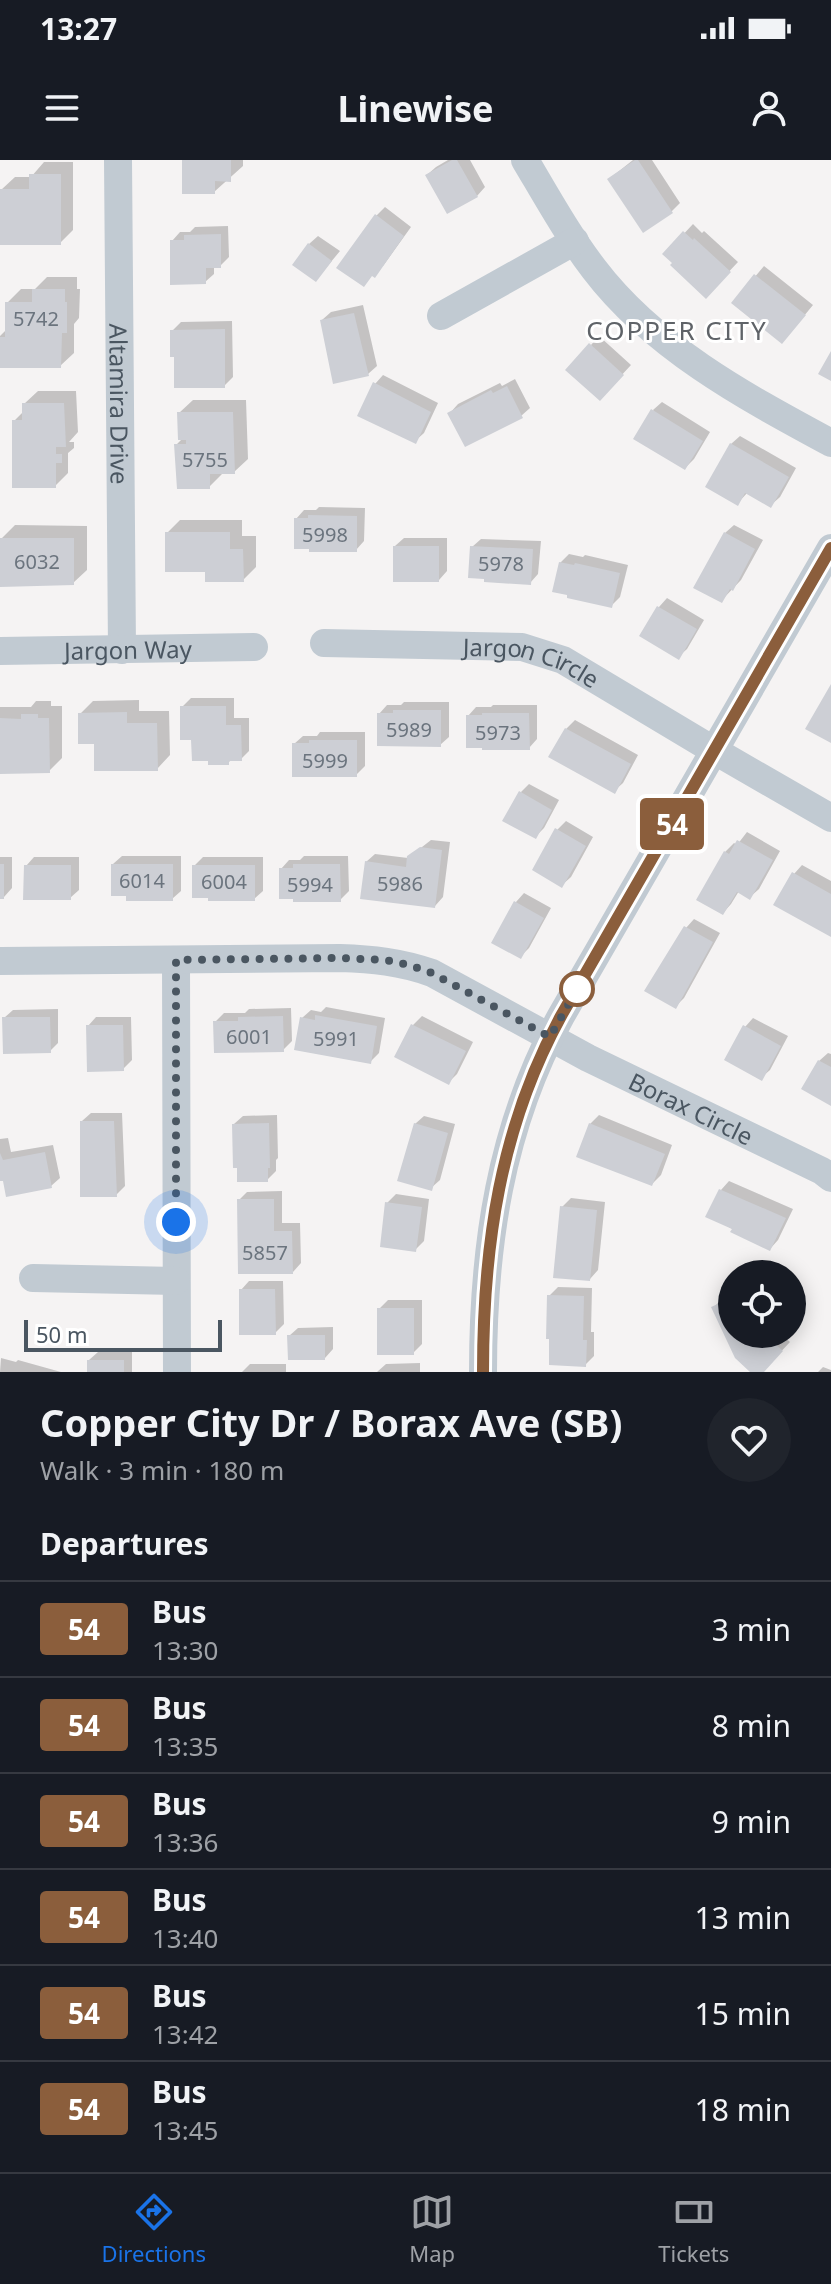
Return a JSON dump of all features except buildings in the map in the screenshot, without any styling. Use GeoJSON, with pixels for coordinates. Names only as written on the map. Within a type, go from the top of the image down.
{"type":"FeatureCollection","features":[{"type":"Feature","properties":{"kind":"street","name":"Altamira Drive"},"geometry":{"type":"LineString","coordinates":[[118,160],[122,650]]}},
{"type":"Feature","properties":{"kind":"street"},"geometry":{"type":"LineString","coordinates":[[525,160],[595,270],[616,295],[657,333],[743,393],[831,443]]}},
{"type":"Feature","properties":{"kind":"street"},"geometry":{"type":"LineString","coordinates":[[441,316],[575,241]]}},
{"type":"Feature","properties":{"kind":"street"},"geometry":{"type":"LineString","coordinates":[[483,1372],[484,1288],[494,1209],[512,1134],[537,1063],[831,548]]}},
{"type":"Feature","properties":{"kind":"street","name":"Jargon Circle"},"geometry":{"type":"LineString","coordinates":[[324,643],[522,647],[563,660],[715,751]]}},
{"type":"Feature","properties":{"kind":"street","name":"Jargon Way"},"geometry":{"type":"LineString","coordinates":[[0,651],[254,647]]}},
{"type":"Feature","properties":{"kind":"street"},"geometry":{"type":"LineString","coordinates":[[715,751],[831,818]]}},
{"type":"Feature","properties":{"kind":"street","name":"Borax Circle"},"geometry":{"type":"LineString","coordinates":[[0,961],[340,958],[386,960],[409,965],[432,973],[602,1065],[831,1178]]}},
{"type":"Feature","properties":{"kind":"street"},"geometry":{"type":"LineString","coordinates":[[176,960],[177,1372]]}},
{"type":"Feature","properties":{"kind":"street"},"geometry":{"type":"LineString","coordinates":[[33,1278],[176,1281]]}},
{"type":"Feature","properties":{"kind":"bus line","name":"54"},"geometry":{"type":"LineString","coordinates":[[483,1372],[484,1288],[494,1209],[512,1134],[537,1063],[561,1016],[831,548]]}},
{"type":"Feature","properties":{"kind":"district","name":"COPPER CITY"},"geometry":{"type":"Point","coordinates":[677,330]}},
{"type":"Feature","properties":{"kind":"route"},"geometry":{"type":"LineString","coordinates":[[176,1222],[176,960],[386,960],[432,973],[550,1037],[577,989]]}}]}
